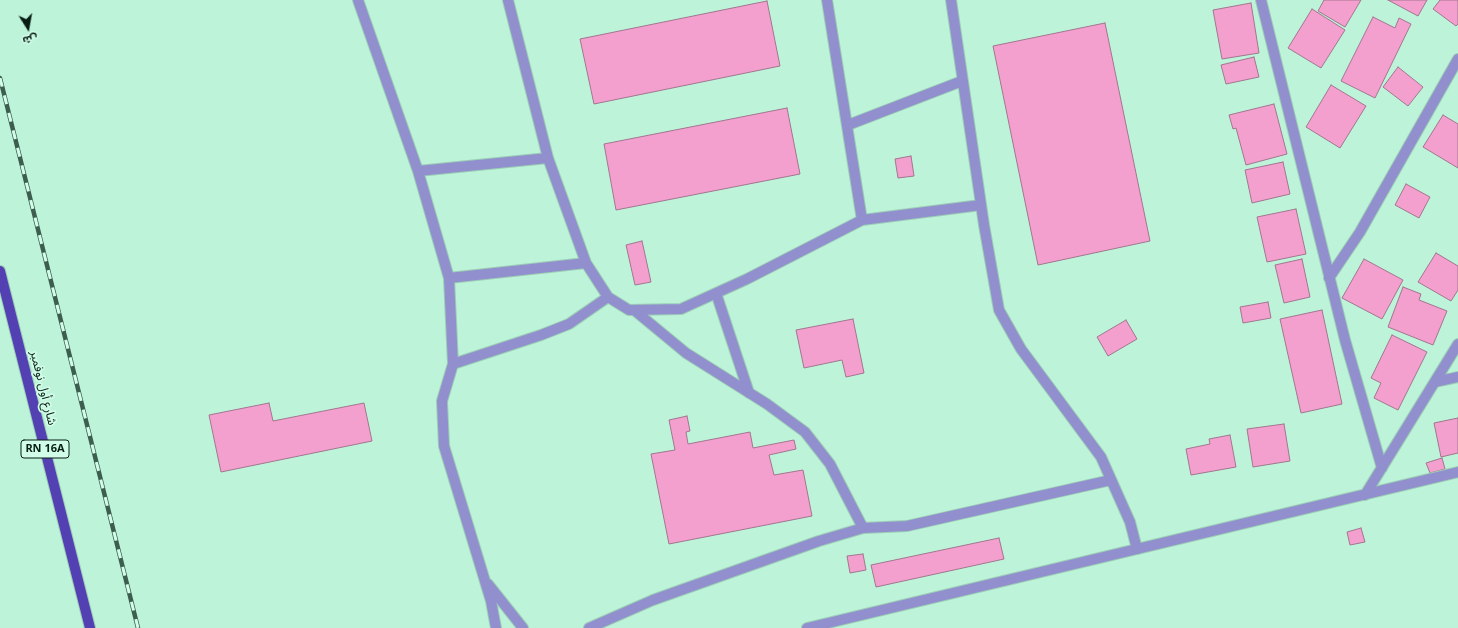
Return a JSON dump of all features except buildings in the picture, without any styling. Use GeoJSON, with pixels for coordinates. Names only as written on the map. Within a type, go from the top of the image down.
{"type":"FeatureCollection","features":[{"type":"Feature","properties":{"kind":"main road","name":"شارع أول نوفمبر"},"geometry":{"type":"LineString","coordinates":[[0,271],[90,628]]}},
{"type":"Feature","properties":{"kind":"street"},"geometry":{"type":"LineString","coordinates":[[358,0],[418,171],[449,278],[452,364],[442,401],[444,446],[491,601],[496,628]]}},
{"type":"Feature","properties":{"kind":"street"},"geometry":{"type":"LineString","coordinates":[[508,0],[548,158],[586,263],[608,297],[629,310],[681,309],[862,220],[981,205]]}},
{"type":"Feature","properties":{"kind":"street"},"geometry":{"type":"LineString","coordinates":[[826,0],[848,125],[862,220]]}},
{"type":"Feature","properties":{"kind":"street"},"geometry":{"type":"LineString","coordinates":[[951,0],[981,205],[999,310],[1021,349],[1101,457],[1130,522],[1137,549]]}},
{"type":"Feature","properties":{"kind":"street"},"geometry":{"type":"LineString","coordinates":[[1260,0],[1345,340],[1382,468]]}},
{"type":"Feature","properties":{"kind":"street"},"geometry":{"type":"LineString","coordinates":[[1329,278],[1360,232],[1458,59]]}},
{"type":"Feature","properties":{"kind":"street"},"geometry":{"type":"LineString","coordinates":[[848,125],[962,82]]}},
{"type":"Feature","properties":{"kind":"street"},"geometry":{"type":"LineString","coordinates":[[418,171],[548,158]]}},
{"type":"Feature","properties":{"kind":"street"},"geometry":{"type":"LineString","coordinates":[[449,278],[586,263]]}},
{"type":"Feature","properties":{"kind":"street"},"geometry":{"type":"LineString","coordinates":[[716,293],[749,393]]}},
{"type":"Feature","properties":{"kind":"street"},"geometry":{"type":"LineString","coordinates":[[452,364],[541,335],[569,324],[608,297]]}},
{"type":"Feature","properties":{"kind":"street"},"geometry":{"type":"LineString","coordinates":[[634,310],[686,353],[749,393],[805,432],[830,464],[863,528]]}},
{"type":"Feature","properties":{"kind":"street"},"geometry":{"type":"LineString","coordinates":[[1365,495],[1458,344]]}},
{"type":"Feature","properties":{"kind":"street"},"geometry":{"type":"LineString","coordinates":[[1436,382],[1458,377]]}},
{"type":"Feature","properties":{"kind":"street"},"geometry":{"type":"LineString","coordinates":[[807,628],[1458,472]]}},
{"type":"Feature","properties":{"kind":"street"},"geometry":{"type":"LineString","coordinates":[[589,628],[660,597],[819,541],[863,528],[914,524],[1112,480]]}},
{"type":"Feature","properties":{"kind":"street"},"geometry":{"type":"LineString","coordinates":[[483,578],[523,628]]}},
{"type":"Feature","properties":{"kind":"railway"},"geometry":{"type":"LineString","coordinates":[[0,78],[138,628]]}}]}
